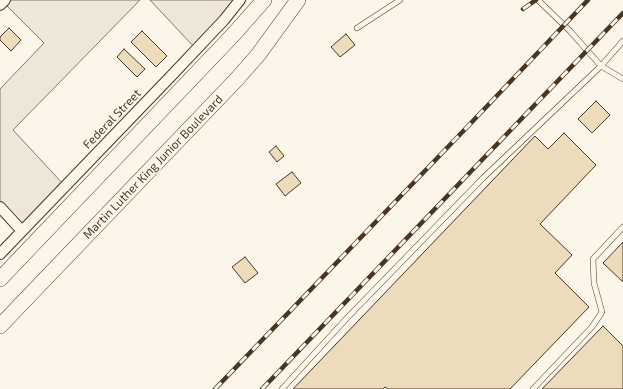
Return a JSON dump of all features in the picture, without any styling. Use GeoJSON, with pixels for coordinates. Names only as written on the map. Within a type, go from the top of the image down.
{"type":"FeatureCollection","features":[{"type":"Feature","properties":{"kind":"main road"},"geometry":{"type":"LineString","coordinates":[[0,279],[213,57],[264,0]]}},
{"type":"Feature","properties":{"kind":"main road","name":"Martin Luther King Junior Boulevard"},"geometry":{"type":"LineString","coordinates":[[0,326],[236,80],[262,50],[298,0]]}},
{"type":"Feature","properties":{"kind":"street"},"geometry":{"type":"LineString","coordinates":[[0,5],[5,0]]}},
{"type":"Feature","properties":{"kind":"street","name":"Federal Street"},"geometry":{"type":"LineString","coordinates":[[0,254],[173,74],[224,20],[240,0]]}},
{"type":"Feature","properties":{"kind":"street"},"geometry":{"type":"LineString","coordinates":[[0,207],[22,231]]}},
{"type":"Feature","properties":{"kind":"lane"},"geometry":{"type":"LineString","coordinates":[[357,28],[400,0]]}},
{"type":"Feature","properties":{"kind":"lane"},"geometry":{"type":"LineString","coordinates":[[538,0],[570,30],[601,66],[623,79]]}},
{"type":"Feature","properties":{"kind":"lane"},"geometry":{"type":"LineString","coordinates":[[282,389],[347,318],[483,178],[601,66],[623,41]]}},
{"type":"Feature","properties":{"kind":"lane"},"geometry":{"type":"LineString","coordinates":[[533,389],[592,327],[602,312],[594,283],[593,259],[623,227]]}},
{"type":"Feature","properties":{"kind":"shaded area"},"geometry":{"type":"Polygon","coordinates":[[[5,0],[140,0],[13,130],[65,186],[22,231],[0,207],[0,89],[44,43],[3,2],[5,0]]]}},
{"type":"Feature","properties":{"kind":"shaded area"},"geometry":{"type":"Polygon","coordinates":[[[150,0],[240,0],[196,49],[150,0]]]}},
{"type":"Feature","properties":{"kind":"building"},"geometry":{"type":"Polygon","coordinates":[[[9,28],[21,40],[11,51],[0,40],[0,37],[9,28]]]}},
{"type":"Feature","properties":{"kind":"building"},"geometry":{"type":"Polygon","coordinates":[[[142,31],[167,56],[156,67],[131,42],[142,31]]]}},
{"type":"Feature","properties":{"kind":"building"},"geometry":{"type":"Polygon","coordinates":[[[346,34],[355,45],[340,57],[331,47],[346,34]]]}},
{"type":"Feature","properties":{"kind":"building"},"geometry":{"type":"Polygon","coordinates":[[[124,49],[145,69],[137,77],[117,57],[124,49]]]}},
{"type":"Feature","properties":{"kind":"building"},"geometry":{"type":"Polygon","coordinates":[[[596,101],[610,115],[592,133],[578,119],[596,101]]]}},
{"type":"Feature","properties":{"kind":"building"},"geometry":{"type":"Polygon","coordinates":[[[564,133],[596,165],[540,224],[572,255],[555,273],[589,307],[510,389],[388,389],[385,387],[383,389],[293,389],[535,136],[548,149],[564,133]]]}},
{"type":"Feature","properties":{"kind":"building"},"geometry":{"type":"Polygon","coordinates":[[[276,146],[284,156],[277,162],[269,152],[276,146]]]}},
{"type":"Feature","properties":{"kind":"building"},"geometry":{"type":"Polygon","coordinates":[[[292,172],[301,183],[285,196],[276,184],[292,172]]]}},
{"type":"Feature","properties":{"kind":"building"},"geometry":{"type":"Polygon","coordinates":[[[623,242],[623,282],[603,263],[623,242]]]}},
{"type":"Feature","properties":{"kind":"building"},"geometry":{"type":"Polygon","coordinates":[[[245,257],[258,273],[245,283],[232,267],[245,257]]]}},
{"type":"Feature","properties":{"kind":"building"},"geometry":{"type":"Polygon","coordinates":[[[603,326],[623,346],[623,389],[542,389],[603,326]]]}},
{"type":"Feature","properties":{"kind":"railway"},"geometry":{"type":"LineString","coordinates":[[523,9],[536,0]]}},
{"type":"Feature","properties":{"kind":"railway"},"geometry":{"type":"LineString","coordinates":[[215,389],[588,0]]}},
{"type":"Feature","properties":{"kind":"railway"},"geometry":{"type":"LineString","coordinates":[[262,389],[623,13]]}}]}
